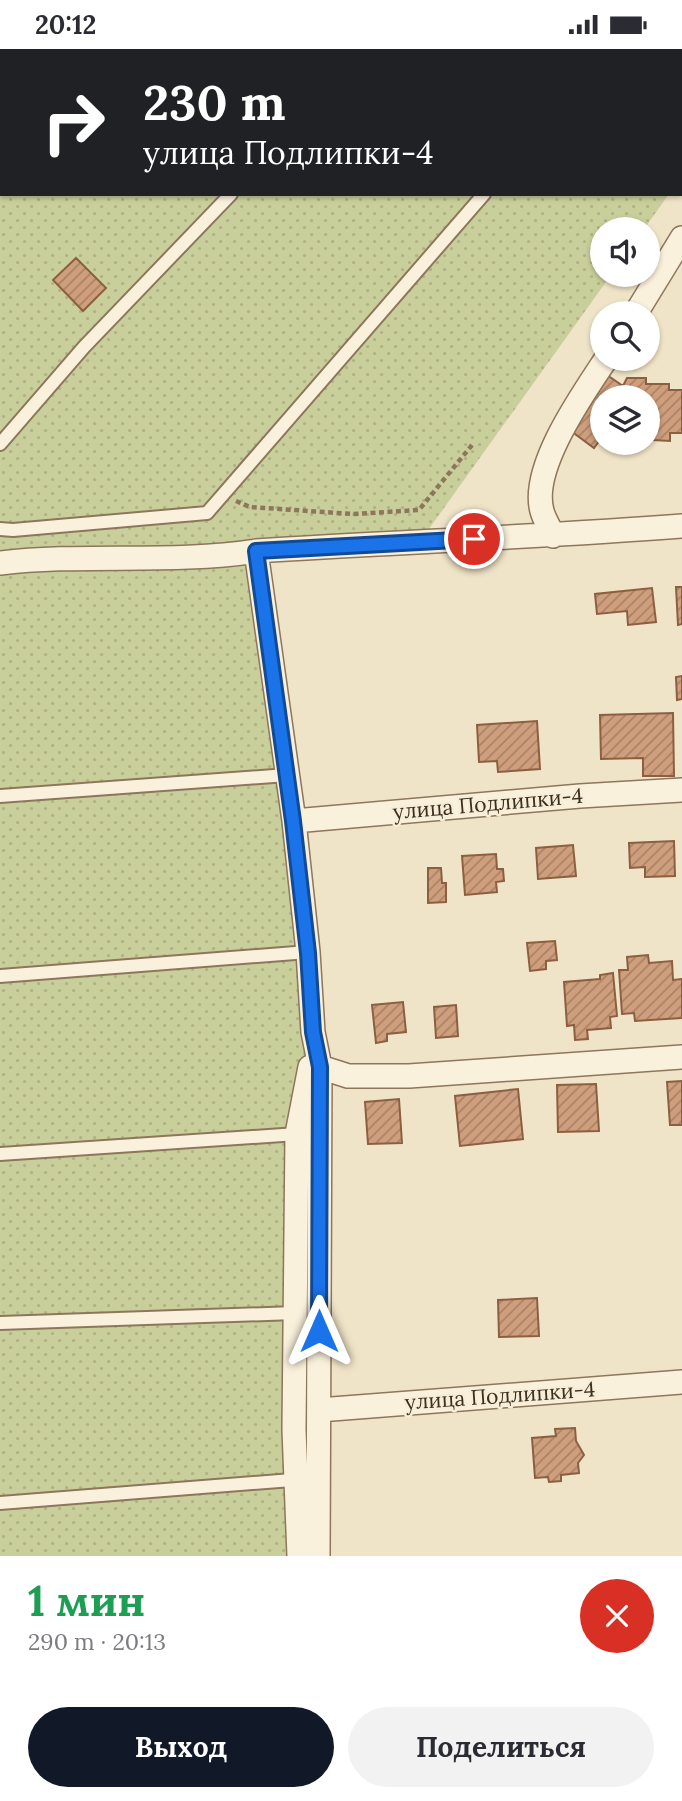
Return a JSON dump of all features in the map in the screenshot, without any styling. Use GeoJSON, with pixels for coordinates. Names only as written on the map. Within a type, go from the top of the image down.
{"type":"FeatureCollection","features":[{"type":"Feature","properties":{"kind":"street"},"geometry":{"type":"LineString","coordinates":[[643,301],[682,237]]}},
{"type":"Feature","properties":{"kind":"street"},"geometry":{"type":"LineString","coordinates":[[553,536],[541,510],[543,473],[569,415],[598,371]]}},
{"type":"Feature","properties":{"kind":"street"},"geometry":{"type":"LineString","coordinates":[[0,563],[98,557],[231,555],[421,540],[553,536],[682,526]]}},
{"type":"Feature","properties":{"kind":"street"},"geometry":{"type":"LineString","coordinates":[[256,551],[293,821],[308,953],[314,1040],[320,1067],[318,1556]]}},
{"type":"Feature","properties":{"kind":"street","name":"улица Подлипки-4"},"geometry":{"type":"LineString","coordinates":[[293,821],[580,796],[682,790]]}},
{"type":"Feature","properties":{"kind":"street"},"geometry":{"type":"LineString","coordinates":[[299,1556],[294,1430],[297,1134],[314,1040]]}},
{"type":"Feature","properties":{"kind":"street"},"geometry":{"type":"LineString","coordinates":[[320,1067],[348,1076],[409,1076],[682,1057]]}},
{"type":"Feature","properties":{"kind":"street","name":"улица Подлипки-4"},"geometry":{"type":"LineString","coordinates":[[319,1410],[682,1382]]}},
{"type":"Feature","properties":{"kind":"lane"},"geometry":{"type":"LineString","coordinates":[[0,444],[84,347],[229,196]]}},
{"type":"Feature","properties":{"kind":"lane"},"geometry":{"type":"LineString","coordinates":[[0,529],[207,513],[482,196]]}},
{"type":"Feature","properties":{"kind":"lane"},"geometry":{"type":"LineString","coordinates":[[0,796],[287,775]]}},
{"type":"Feature","properties":{"kind":"lane"},"geometry":{"type":"LineString","coordinates":[[0,976],[308,953]]}},
{"type":"Feature","properties":{"kind":"lane"},"geometry":{"type":"LineString","coordinates":[[0,1154],[297,1134]]}},
{"type":"Feature","properties":{"kind":"lane"},"geometry":{"type":"LineString","coordinates":[[0,1323],[295,1313]]}},
{"type":"Feature","properties":{"kind":"lane"},"geometry":{"type":"LineString","coordinates":[[0,1503],[292,1480]]}},
{"type":"Feature","properties":{"kind":"path"},"geometry":{"type":"LineString","coordinates":[[223,495],[250,507],[353,513],[419,510],[472,445]]}},
{"type":"Feature","properties":{"kind":"green space"},"geometry":{"type":"Polygon","coordinates":[[[0,196],[668,196],[653,217],[590,217],[590,287],[602,287],[421,540],[256,551],[308,952],[318,1556],[0,1556],[0,196]]]}},
{"type":"Feature","properties":{"kind":"building"},"geometry":{"type":"Polygon","coordinates":[[[76,258],[106,288],[83,311],[53,280],[76,258]]]}},
{"type":"Feature","properties":{"kind":"building"},"geometry":{"type":"Polygon","coordinates":[[[607,375],[622,385],[599,385],[607,375]]]}},
{"type":"Feature","properties":{"kind":"building"},"geometry":{"type":"Polygon","coordinates":[[[627,378],[646,378],[646,384],[669,384],[669,390],[682,390],[682,433],[670,433],[670,441],[660,440],[660,385],[624,385],[627,378]]]}},
{"type":"Feature","properties":{"kind":"building"},"geometry":{"type":"Polygon","coordinates":[[[590,398],[590,445],[567,428],[590,398]]]}},
{"type":"Feature","properties":{"kind":"building"},"geometry":{"type":"Polygon","coordinates":[[[676,587],[682,587],[682,624],[678,625],[676,587]]]}},
{"type":"Feature","properties":{"kind":"building"},"geometry":{"type":"Polygon","coordinates":[[[652,588],[656,622],[628,625],[627,611],[597,614],[595,594],[652,588]]]}},
{"type":"Feature","properties":{"kind":"building"},"geometry":{"type":"Polygon","coordinates":[[[682,676],[682,699],[677,700],[676,677],[682,676]]]}},
{"type":"Feature","properties":{"kind":"building"},"geometry":{"type":"Polygon","coordinates":[[[673,713],[674,776],[643,776],[643,758],[601,759],[600,715],[673,713]]]}},
{"type":"Feature","properties":{"kind":"building"},"geometry":{"type":"Polygon","coordinates":[[[537,721],[540,769],[498,772],[497,761],[479,762],[477,725],[537,721]]]}},
{"type":"Feature","properties":{"kind":"building"},"geometry":{"type":"Polygon","coordinates":[[[674,841],[675,876],[645,877],[645,867],[630,868],[629,843],[674,841]]]}},
{"type":"Feature","properties":{"kind":"building"},"geometry":{"type":"Polygon","coordinates":[[[573,845],[576,876],[538,879],[536,848],[573,845]]]}},
{"type":"Feature","properties":{"kind":"building"},"geometry":{"type":"Polygon","coordinates":[[[496,854],[497,869],[503,869],[504,881],[496,882],[497,892],[465,895],[462,856],[496,854]]]}},
{"type":"Feature","properties":{"kind":"building"},"geometry":{"type":"Polygon","coordinates":[[[428,868],[441,868],[442,883],[446,883],[446,902],[428,903],[428,868]]]}},
{"type":"Feature","properties":{"kind":"building"},"geometry":{"type":"Polygon","coordinates":[[[555,941],[557,960],[546,961],[546,969],[530,971],[527,943],[555,941]]]}},
{"type":"Feature","properties":{"kind":"building"},"geometry":{"type":"Polygon","coordinates":[[[648,955],[649,963],[672,961],[673,980],[682,979],[682,1018],[635,1021],[634,1013],[622,1014],[619,970],[628,970],[627,957],[648,955]]]}},
{"type":"Feature","properties":{"kind":"building"},"geometry":{"type":"Polygon","coordinates":[[[613,973],[617,1016],[610,1017],[611,1028],[587,1030],[588,1039],[575,1040],[574,1025],[567,1026],[564,982],[600,979],[600,975],[613,973]]]}},
{"type":"Feature","properties":{"kind":"building"},"geometry":{"type":"Polygon","coordinates":[[[403,1002],[406,1032],[387,1034],[387,1041],[376,1043],[372,1005],[403,1002]]]}},
{"type":"Feature","properties":{"kind":"building"},"geometry":{"type":"Polygon","coordinates":[[[456,1005],[458,1036],[436,1038],[434,1007],[456,1005]]]}},
{"type":"Feature","properties":{"kind":"building"},"geometry":{"type":"Polygon","coordinates":[[[682,1081],[682,1125],[670,1125],[667,1082],[682,1081]]]}},
{"type":"Feature","properties":{"kind":"building"},"geometry":{"type":"Polygon","coordinates":[[[596,1084],[599,1131],[558,1132],[557,1085],[596,1084]]]}},
{"type":"Feature","properties":{"kind":"building"},"geometry":{"type":"Polygon","coordinates":[[[518,1089],[523,1139],[460,1146],[455,1096],[518,1089]]]}},
{"type":"Feature","properties":{"kind":"building"},"geometry":{"type":"Polygon","coordinates":[[[399,1099],[402,1143],[368,1144],[365,1102],[399,1099]]]}},
{"type":"Feature","properties":{"kind":"building"},"geometry":{"type":"Polygon","coordinates":[[[537,1298],[539,1336],[499,1337],[498,1300],[537,1298]]]}},
{"type":"Feature","properties":{"kind":"building"},"geometry":{"type":"Polygon","coordinates":[[[575,1428],[576,1441],[584,1455],[578,1463],[579,1473],[561,1475],[561,1481],[549,1482],[548,1477],[535,1478],[532,1438],[556,1436],[555,1429],[575,1428]]]}},
{"type":"Feature","properties":{"kind":"route"},"geometry":{"type":"LineString","coordinates":[[319,1331],[320,1067],[313,1032],[308,953],[293,821],[256,551],[474,539]]}}]}
